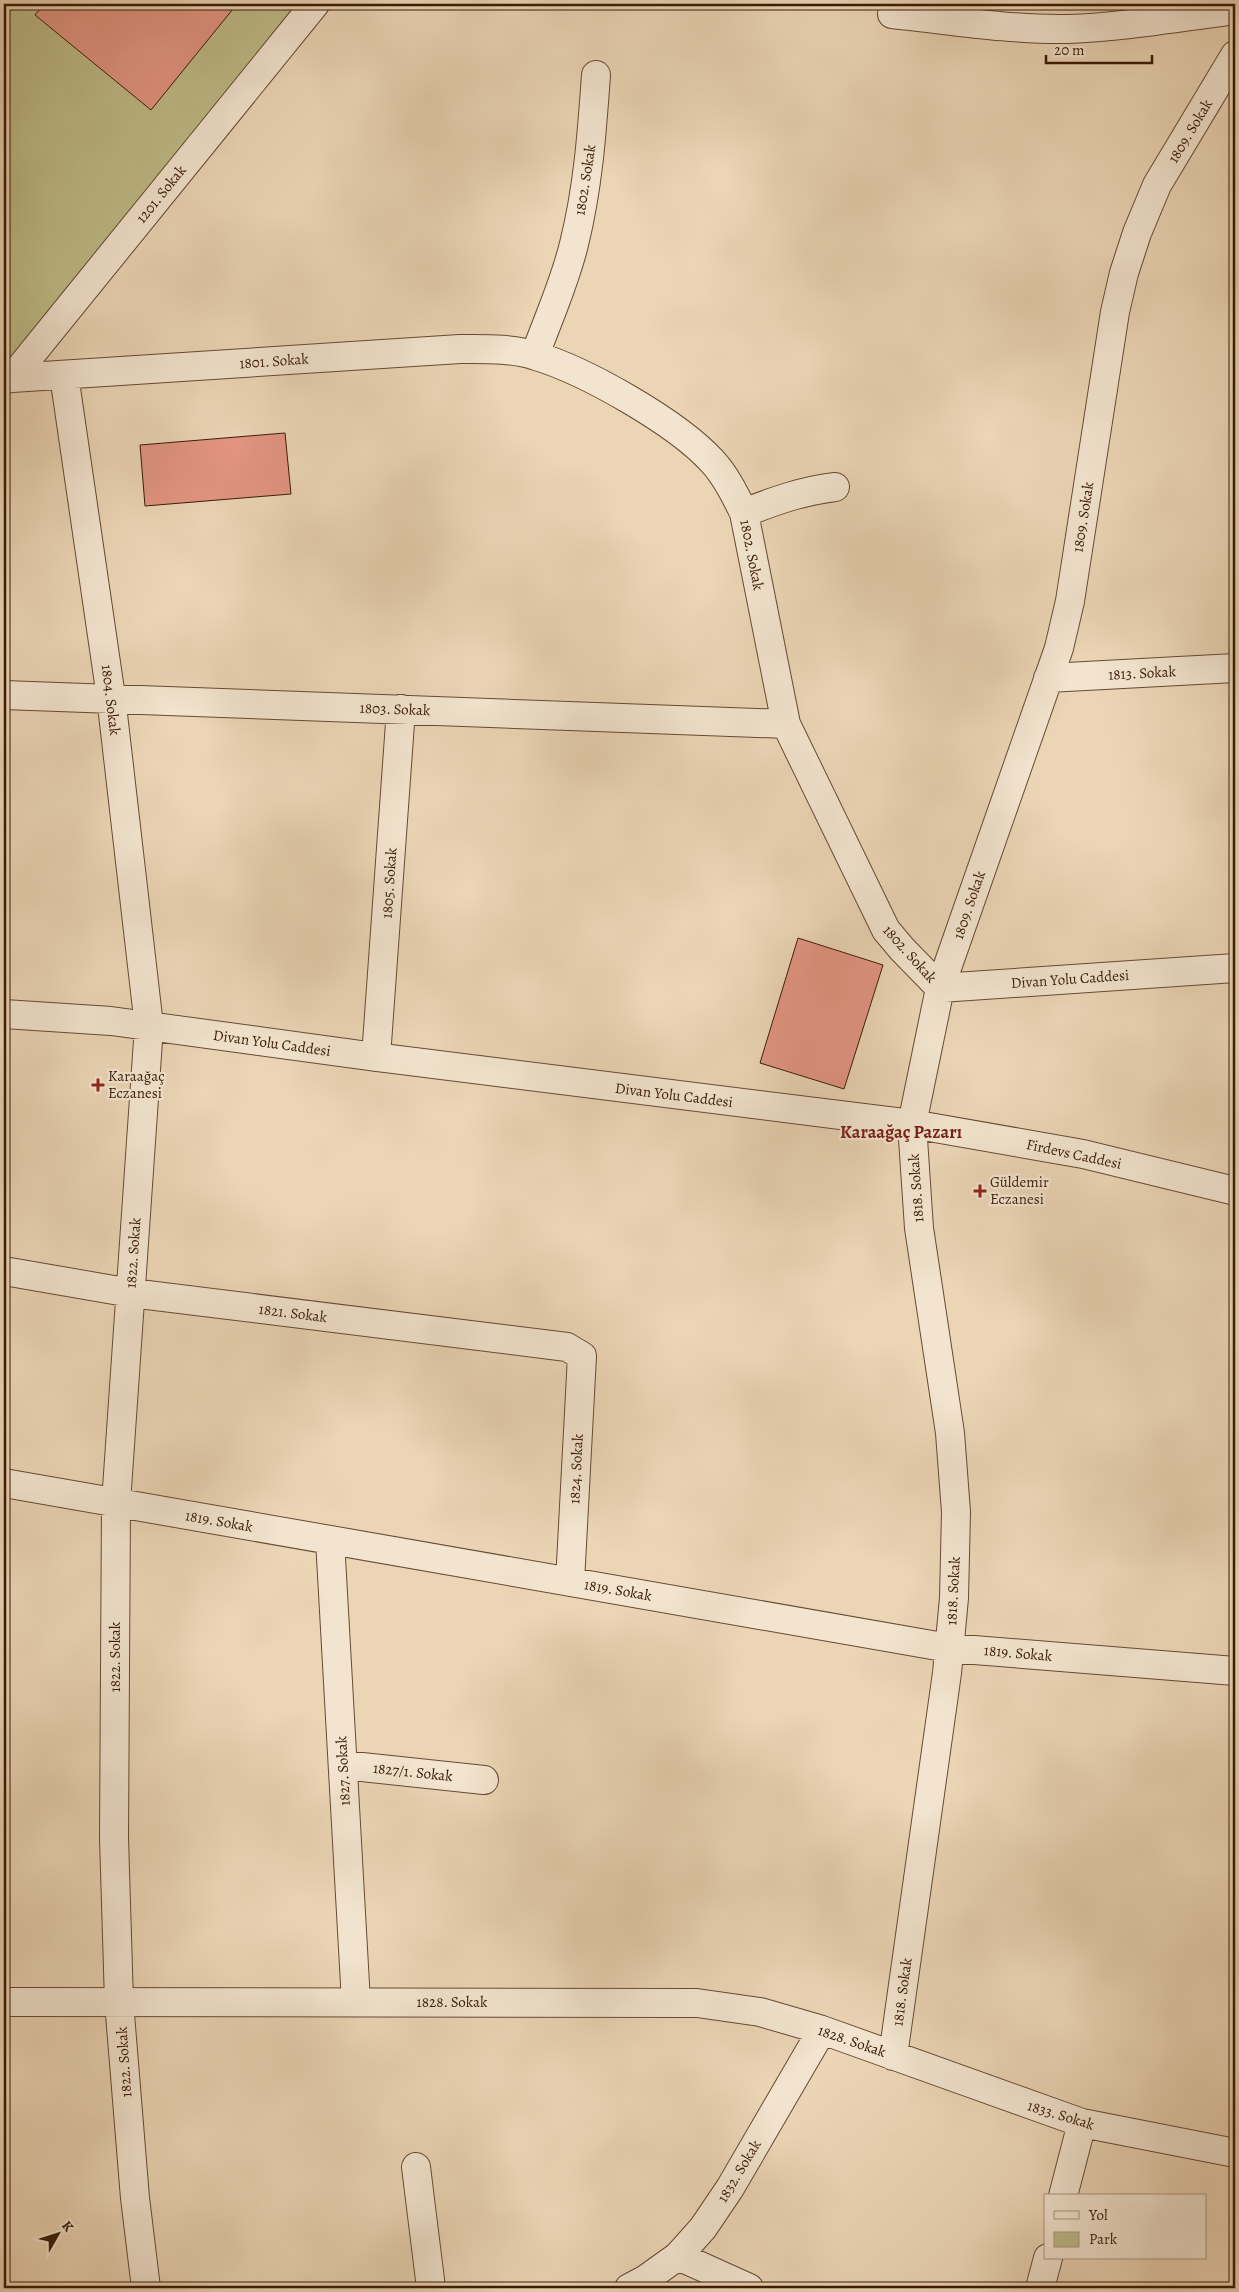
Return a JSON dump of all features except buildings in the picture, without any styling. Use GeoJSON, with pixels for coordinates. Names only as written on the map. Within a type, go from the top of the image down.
{"type":"FeatureCollection","features":[{"type":"Feature","properties":{"kind":"street","name":"1201. Sokak"},"geometry":{"type":"LineString","coordinates":[[8,378],[315,4]]}},
{"type":"Feature","properties":{"kind":"street"},"geometry":{"type":"LineString","coordinates":[[892,14],[1013,26],[1067,29],[1117,26],[1235,10]]}},
{"type":"Feature","properties":{"kind":"street","name":"1809. Sokak"},"geometry":{"type":"LineString","coordinates":[[940,988],[1059,648],[1070,601],[1115,312],[1124,273],[1137,233],[1158,185],[1235,56]]}},
{"type":"Feature","properties":{"kind":"street","name":"1802. Sokak"},"geometry":{"type":"LineString","coordinates":[[596,75],[591,151],[574,246],[535,355],[566,367],[614,392],[677,431],[712,461],[730,485],[744,513],[786,724],[886,930],[940,988]]}},
{"type":"Feature","properties":{"kind":"street","name":"1801. Sokak"},"geometry":{"type":"LineString","coordinates":[[8,378],[460,349],[504,350],[535,355]]}},
{"type":"Feature","properties":{"kind":"street","name":"1804. Sokak"},"geometry":{"type":"LineString","coordinates":[[64,375],[111,697],[149,1026]]}},
{"type":"Feature","properties":{"kind":"street"},"geometry":{"type":"LineString","coordinates":[[744,513],[784,497],[808,490],[835,487]]}},
{"type":"Feature","properties":{"kind":"street","name":"1813. Sokak"},"geometry":{"type":"LineString","coordinates":[[1048,678],[1235,668]]}},
{"type":"Feature","properties":{"kind":"street","name":"1803. Sokak"},"geometry":{"type":"LineString","coordinates":[[4,695],[111,697],[786,724]]}},
{"type":"Feature","properties":{"kind":"street","name":"1805. Sokak"},"geometry":{"type":"LineString","coordinates":[[376,1057],[401,709]]}},
{"type":"Feature","properties":{"kind":"street","name":"Divan Yolu Caddesi"},"geometry":{"type":"LineString","coordinates":[[940,988],[1235,968]]}},
{"type":"Feature","properties":{"kind":"street"},"geometry":{"type":"LineString","coordinates":[[912,1124],[940,988]]}},
{"type":"Feature","properties":{"kind":"street","name":"Divan Yolu Caddesi"},"geometry":{"type":"LineString","coordinates":[[4,1014],[111,1021],[376,1057],[912,1124]]}},
{"type":"Feature","properties":{"kind":"street","name":"1822. Sokak"},"geometry":{"type":"LineString","coordinates":[[146,2288],[135,2198],[119,2002],[114,1838],[116,1503],[149,1026]]}},
{"type":"Feature","properties":{"kind":"street","name":"Firdevs Caddesi"},"geometry":{"type":"LineString","coordinates":[[912,1124],[1083,1154],[1235,1192]]}},
{"type":"Feature","properties":{"kind":"street","name":"1818. Sokak"},"geometry":{"type":"LineString","coordinates":[[893,2056],[949,1648],[954,1598],[954,1492],[950,1433],[919,1228],[914,1179],[912,1124]]}},
{"type":"Feature","properties":{"kind":"street","name":"1821. Sokak"},"geometry":{"type":"LineString","coordinates":[[4,1271],[131,1293],[567,1348],[582,1356]]}},
{"type":"Feature","properties":{"kind":"street","name":"1824. Sokak"},"geometry":{"type":"LineString","coordinates":[[570,1582],[582,1356]]}},
{"type":"Feature","properties":{"kind":"street","name":"1819. Sokak"},"geometry":{"type":"LineString","coordinates":[[4,1483],[949,1648],[1235,1672]]}},
{"type":"Feature","properties":{"kind":"street","name":"1827. Sokak"},"geometry":{"type":"LineString","coordinates":[[330,1540],[356,2002]]}},
{"type":"Feature","properties":{"kind":"street","name":"1827/1. Sokak"},"geometry":{"type":"LineString","coordinates":[[343,1765],[484,1780]]}},
{"type":"Feature","properties":{"kind":"street","name":"1828. Sokak"},"geometry":{"type":"LineString","coordinates":[[4,2002],[697,2003],[760,2012],[822,2030],[893,2056]]}},
{"type":"Feature","properties":{"kind":"street","name":"1832. Sokak"},"geometry":{"type":"LineString","coordinates":[[642,2285],[678,2256],[703,2228],[730,2188],[822,2030]]}},
{"type":"Feature","properties":{"kind":"street","name":"1833. Sokak"},"geometry":{"type":"LineString","coordinates":[[893,2056],[1082,2123],[1235,2153]]}},
{"type":"Feature","properties":{"kind":"street"},"geometry":{"type":"LineString","coordinates":[[1064,2194],[1082,2123]]}},
{"type":"Feature","properties":{"kind":"street"},"geometry":{"type":"LineString","coordinates":[[416,2167],[431,2288]]}},
{"type":"Feature","properties":{"kind":"street"},"geometry":{"type":"LineString","coordinates":[[678,2256],[750,2288]]}},
{"type":"Feature","properties":{"kind":"street"},"geometry":{"type":"LineString","coordinates":[[1040,2288],[1047,2260]]}},
{"type":"Feature","properties":{"kind":"green space"},"geometry":{"type":"Polygon","coordinates":[[[4,4],[296,4],[8,365],[4,366],[4,4]]]}},
{"type":"Feature","properties":{"kind":"place","name":"Karaağaç Eczanesi"},"geometry":{"type":"Point","coordinates":[98,1085]}},
{"type":"Feature","properties":{"kind":"place","name":"Güldemir Eczanesi"},"geometry":{"type":"Point","coordinates":[980,1191]}},
{"type":"Feature","properties":{"kind":"district","name":"Karaağaç Pazarı"},"geometry":{"type":"Point","coordinates":[901,1132]}}]}
